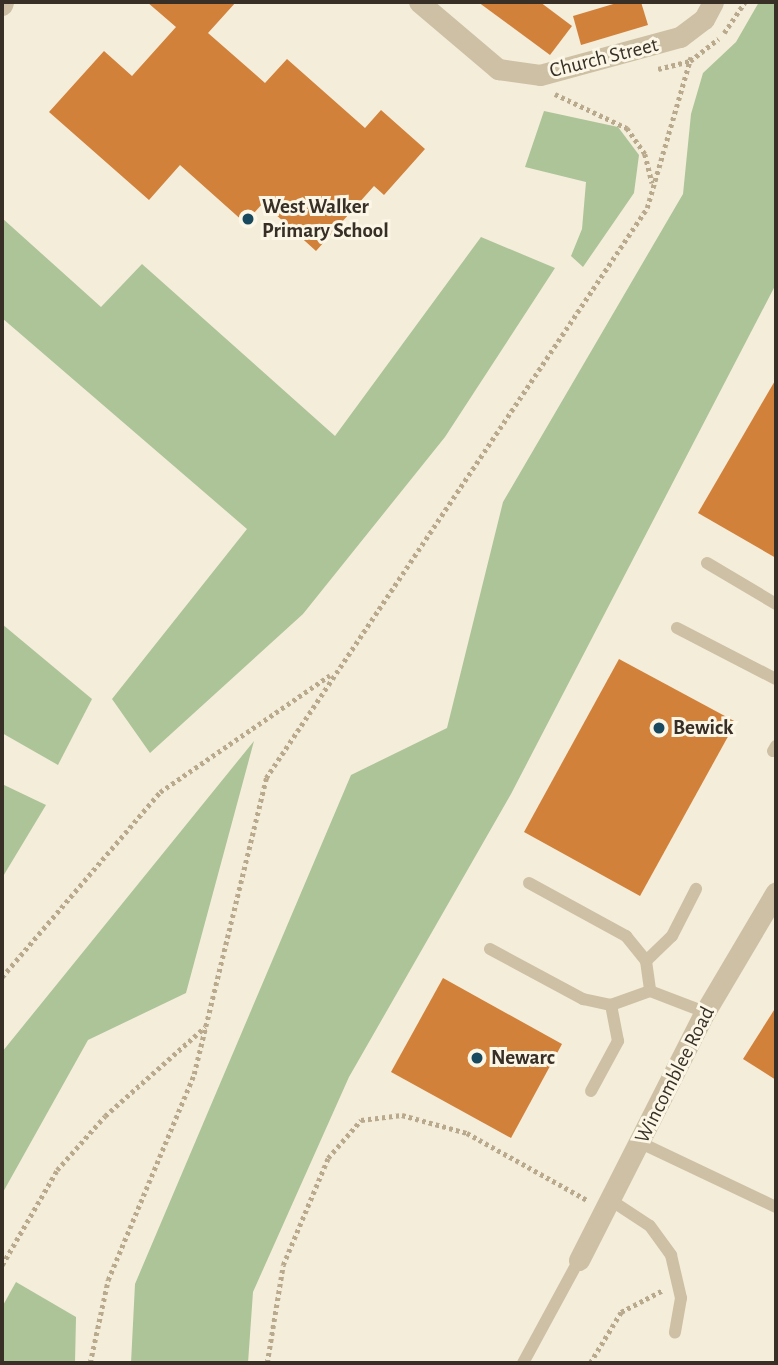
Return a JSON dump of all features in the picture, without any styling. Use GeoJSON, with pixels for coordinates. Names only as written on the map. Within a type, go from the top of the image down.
{"type":"FeatureCollection","features":[{"type":"Feature","properties":{"kind":"street","name":"Church Street"},"geometry":{"type":"LineString","coordinates":[[419,2],[498,69],[540,75],[680,37],[704,19],[713,2]]}},
{"type":"Feature","properties":{"kind":"street","name":"Wincomblee Road"},"geometry":{"type":"LineString","coordinates":[[579,1260],[609,1206],[705,1012],[776,892]]}},
{"type":"Feature","properties":{"kind":"lane"},"geometry":{"type":"LineString","coordinates":[[707,563],[776,604]]}},
{"type":"Feature","properties":{"kind":"lane"},"geometry":{"type":"LineString","coordinates":[[677,628],[776,679]]}},
{"type":"Feature","properties":{"kind":"lane"},"geometry":{"type":"LineString","coordinates":[[529,883],[626,936],[646,961],[650,991]]}},
{"type":"Feature","properties":{"kind":"lane"},"geometry":{"type":"LineString","coordinates":[[646,961],[672,936],[696,889]]}},
{"type":"Feature","properties":{"kind":"lane"},"geometry":{"type":"LineString","coordinates":[[490,949],[583,999],[611,1005],[650,991],[705,1012]]}},
{"type":"Feature","properties":{"kind":"lane"},"geometry":{"type":"LineString","coordinates":[[591,1091],[618,1041],[611,1005]]}},
{"type":"Feature","properties":{"kind":"lane"},"geometry":{"type":"LineString","coordinates":[[641,1143],[776,1207]]}},
{"type":"Feature","properties":{"kind":"lane"},"geometry":{"type":"LineString","coordinates":[[609,1206],[661,1238],[681,1286],[675,1332]]}},
{"type":"Feature","properties":{"kind":"lane"},"geometry":{"type":"LineString","coordinates":[[523,1363],[579,1260]]}},
{"type":"Feature","properties":{"kind":"path"},"geometry":{"type":"LineString","coordinates":[[90,1363],[108,1280],[194,1074],[266,778],[647,208],[690,61]]}},
{"type":"Feature","properties":{"kind":"path"},"geometry":{"type":"LineString","coordinates":[[548,92],[627,128],[645,154],[653,185]]}},
{"type":"Feature","properties":{"kind":"path"},"geometry":{"type":"LineString","coordinates":[[2,977],[160,792],[334,673]]}},
{"type":"Feature","properties":{"kind":"path"},"geometry":{"type":"LineString","coordinates":[[2,1265],[57,1170],[105,1116],[205,1027]]}},
{"type":"Feature","properties":{"kind":"path"},"geometry":{"type":"LineString","coordinates":[[267,1363],[283,1265],[328,1158],[361,1119],[402,1115],[467,1133],[609,1206]]}},
{"type":"Feature","properties":{"kind":"path"},"geometry":{"type":"LineString","coordinates":[[590,1363],[629,1304],[681,1286]]}},
{"type":"Feature","properties":{"kind":"green space"},"geometry":{"type":"Polygon","coordinates":[[[759,2],[776,2],[776,284],[511,794],[349,1077],[253,1292],[248,1363],[131,1363],[135,1284],[351,775],[447,728],[503,502],[683,194],[691,114],[703,73],[736,42],[759,2]]]}},
{"type":"Feature","properties":{"kind":"green space"},"geometry":{"type":"Polygon","coordinates":[[[544,111],[618,127],[639,155],[634,193],[583,267],[571,256],[582,229],[586,182],[525,167],[544,111]]]}},
{"type":"Feature","properties":{"kind":"green space"},"geometry":{"type":"Polygon","coordinates":[[[2,218],[101,307],[142,264],[335,436],[481,237],[555,268],[445,437],[303,614],[150,753],[112,699],[247,529],[2,318],[2,218]]]}},
{"type":"Feature","properties":{"kind":"green space"},"geometry":{"type":"Polygon","coordinates":[[[2,624],[92,699],[58,765],[2,733],[2,624]]]}},
{"type":"Feature","properties":{"kind":"green space"},"geometry":{"type":"Polygon","coordinates":[[[254,741],[186,993],[88,1040],[2,1194],[2,1052],[254,741]]]}},
{"type":"Feature","properties":{"kind":"green space"},"geometry":{"type":"Polygon","coordinates":[[[2,784],[46,805],[2,878],[2,784]]]}},
{"type":"Feature","properties":{"kind":"green space"},"geometry":{"type":"Polygon","coordinates":[[[16,1282],[76,1317],[75,1363],[2,1363],[2,1307],[16,1282]]]}},
{"type":"Feature","properties":{"kind":"building"},"geometry":{"type":"Polygon","coordinates":[[[147,2],[236,2],[208,33],[265,83],[287,59],[365,128],[381,110],[425,149],[384,195],[374,186],[316,251],[263,203],[245,223],[180,165],[149,200],[49,112],[104,51],[132,76],[176,27],[147,2]]]}},
{"type":"Feature","properties":{"kind":"building"},"geometry":{"type":"Polygon","coordinates":[[[478,2],[540,2],[572,26],[550,55],[478,2]]]}},
{"type":"Feature","properties":{"kind":"building"},"geometry":{"type":"Polygon","coordinates":[[[620,2],[641,2],[648,25],[581,45],[573,16],[620,2]]]}},
{"type":"Feature","properties":{"kind":"building"},"geometry":{"type":"Polygon","coordinates":[[[776,379],[776,558],[698,513],[776,379]]]}},
{"type":"Feature","properties":{"kind":"building"},"geometry":{"type":"Polygon","coordinates":[[[619,659],[736,722],[640,896],[524,832],[619,659]]]}},
{"type":"Feature","properties":{"kind":"building","name":"Newarc"},"geometry":{"type":"Polygon","coordinates":[[[443,978],[562,1044],[511,1138],[391,1072],[443,978]]]}},
{"type":"Feature","properties":{"kind":"building"},"geometry":{"type":"Polygon","coordinates":[[[776,1007],[776,1080],[743,1059],[776,1007]]]}},
{"type":"Feature","properties":{"kind":"place","name":"West Walker Primary School"},"geometry":{"type":"Point","coordinates":[248,219]}},
{"type":"Feature","properties":{"kind":"place","name":"Bewick"},"geometry":{"type":"Point","coordinates":[659,728]}},
{"type":"Feature","properties":{"kind":"place","name":"Newarc"},"geometry":{"type":"Point","coordinates":[477,1058]}}]}
